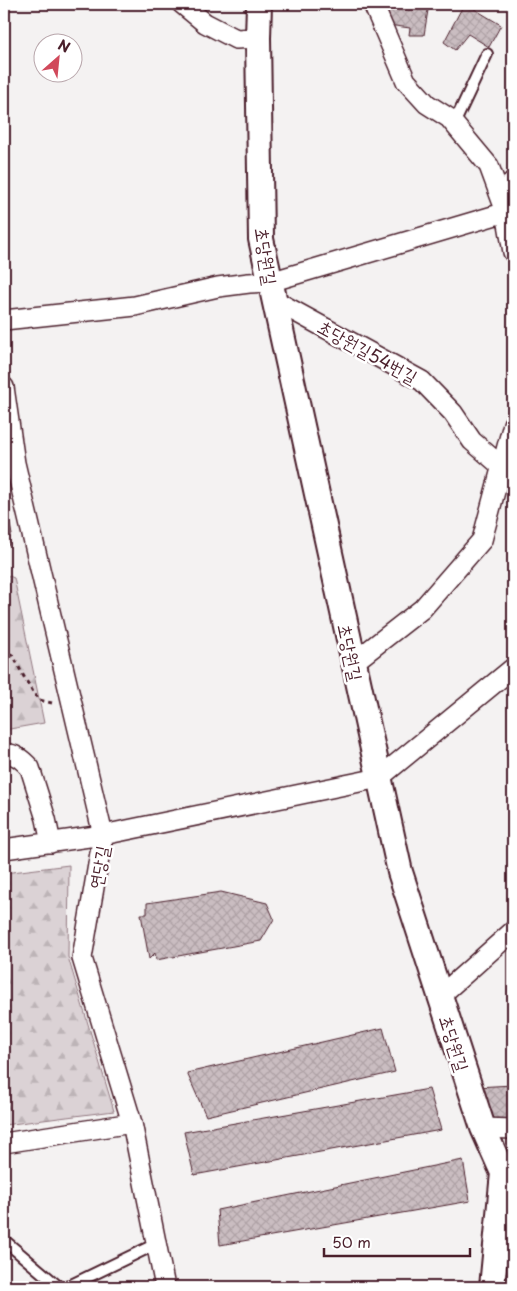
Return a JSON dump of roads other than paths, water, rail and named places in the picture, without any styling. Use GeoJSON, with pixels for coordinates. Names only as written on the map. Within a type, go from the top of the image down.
{"type":"FeatureCollection","features":[{"type":"Feature","properties":{"kind":"street"},"geometry":{"type":"LineString","coordinates":[[182,4],[205,23],[236,39],[258,38]]}},
{"type":"Feature","properties":{"kind":"street","name":"초당원길"},"geometry":{"type":"LineString","coordinates":[[259,4],[261,239],[400,872],[483,1128],[503,1172],[492,1287]]}},
{"type":"Feature","properties":{"kind":"street"},"geometry":{"type":"LineString","coordinates":[[373,4],[406,82],[427,104],[449,118],[489,166],[509,211]]}},
{"type":"Feature","properties":{"kind":"street"},"geometry":{"type":"LineString","coordinates":[[513,181],[509,211],[513,252]]}},
{"type":"Feature","properties":{"kind":"street"},"geometry":{"type":"LineString","coordinates":[[4,320],[135,306],[218,287],[249,283],[272,291],[509,211]]}},
{"type":"Feature","properties":{"kind":"street","name":"초당원길54번길"},"geometry":{"type":"LineString","coordinates":[[272,291],[422,381],[453,413],[472,441],[501,466],[513,480]]}},
{"type":"Feature","properties":{"kind":"street","name":"연당길"},"geometry":{"type":"LineString","coordinates":[[4,387],[9,467],[73,706],[104,835],[82,958],[132,1124],[165,1287]]}},
{"type":"Feature","properties":{"kind":"street"},"geometry":{"type":"LineString","coordinates":[[354,662],[422,609],[482,540],[513,424]]}},
{"type":"Feature","properties":{"kind":"street"},"geometry":{"type":"LineString","coordinates":[[4,850],[104,835],[379,778],[513,668]]}},
{"type":"Feature","properties":{"kind":"street"},"geometry":{"type":"LineString","coordinates":[[4,754],[10,753],[30,768],[46,819],[51,843]]}},
{"type":"Feature","properties":{"kind":"street"},"geometry":{"type":"LineString","coordinates":[[440,996],[513,931]]}},
{"type":"Feature","properties":{"kind":"street"},"geometry":{"type":"LineString","coordinates":[[4,1143],[132,1124]]}},
{"type":"Feature","properties":{"kind":"street"},"geometry":{"type":"LineString","coordinates":[[483,1128],[513,1129]]}},
{"type":"Feature","properties":{"kind":"lane"},"geometry":{"type":"LineString","coordinates":[[454,124],[487,54]]}},
{"type":"Feature","properties":{"kind":"lane"},"geometry":{"type":"LineString","coordinates":[[4,1242],[5,1240],[59,1287]]}},
{"type":"Feature","properties":{"kind":"lane"},"geometry":{"type":"LineString","coordinates":[[67,1287],[156,1244]]}}]}
